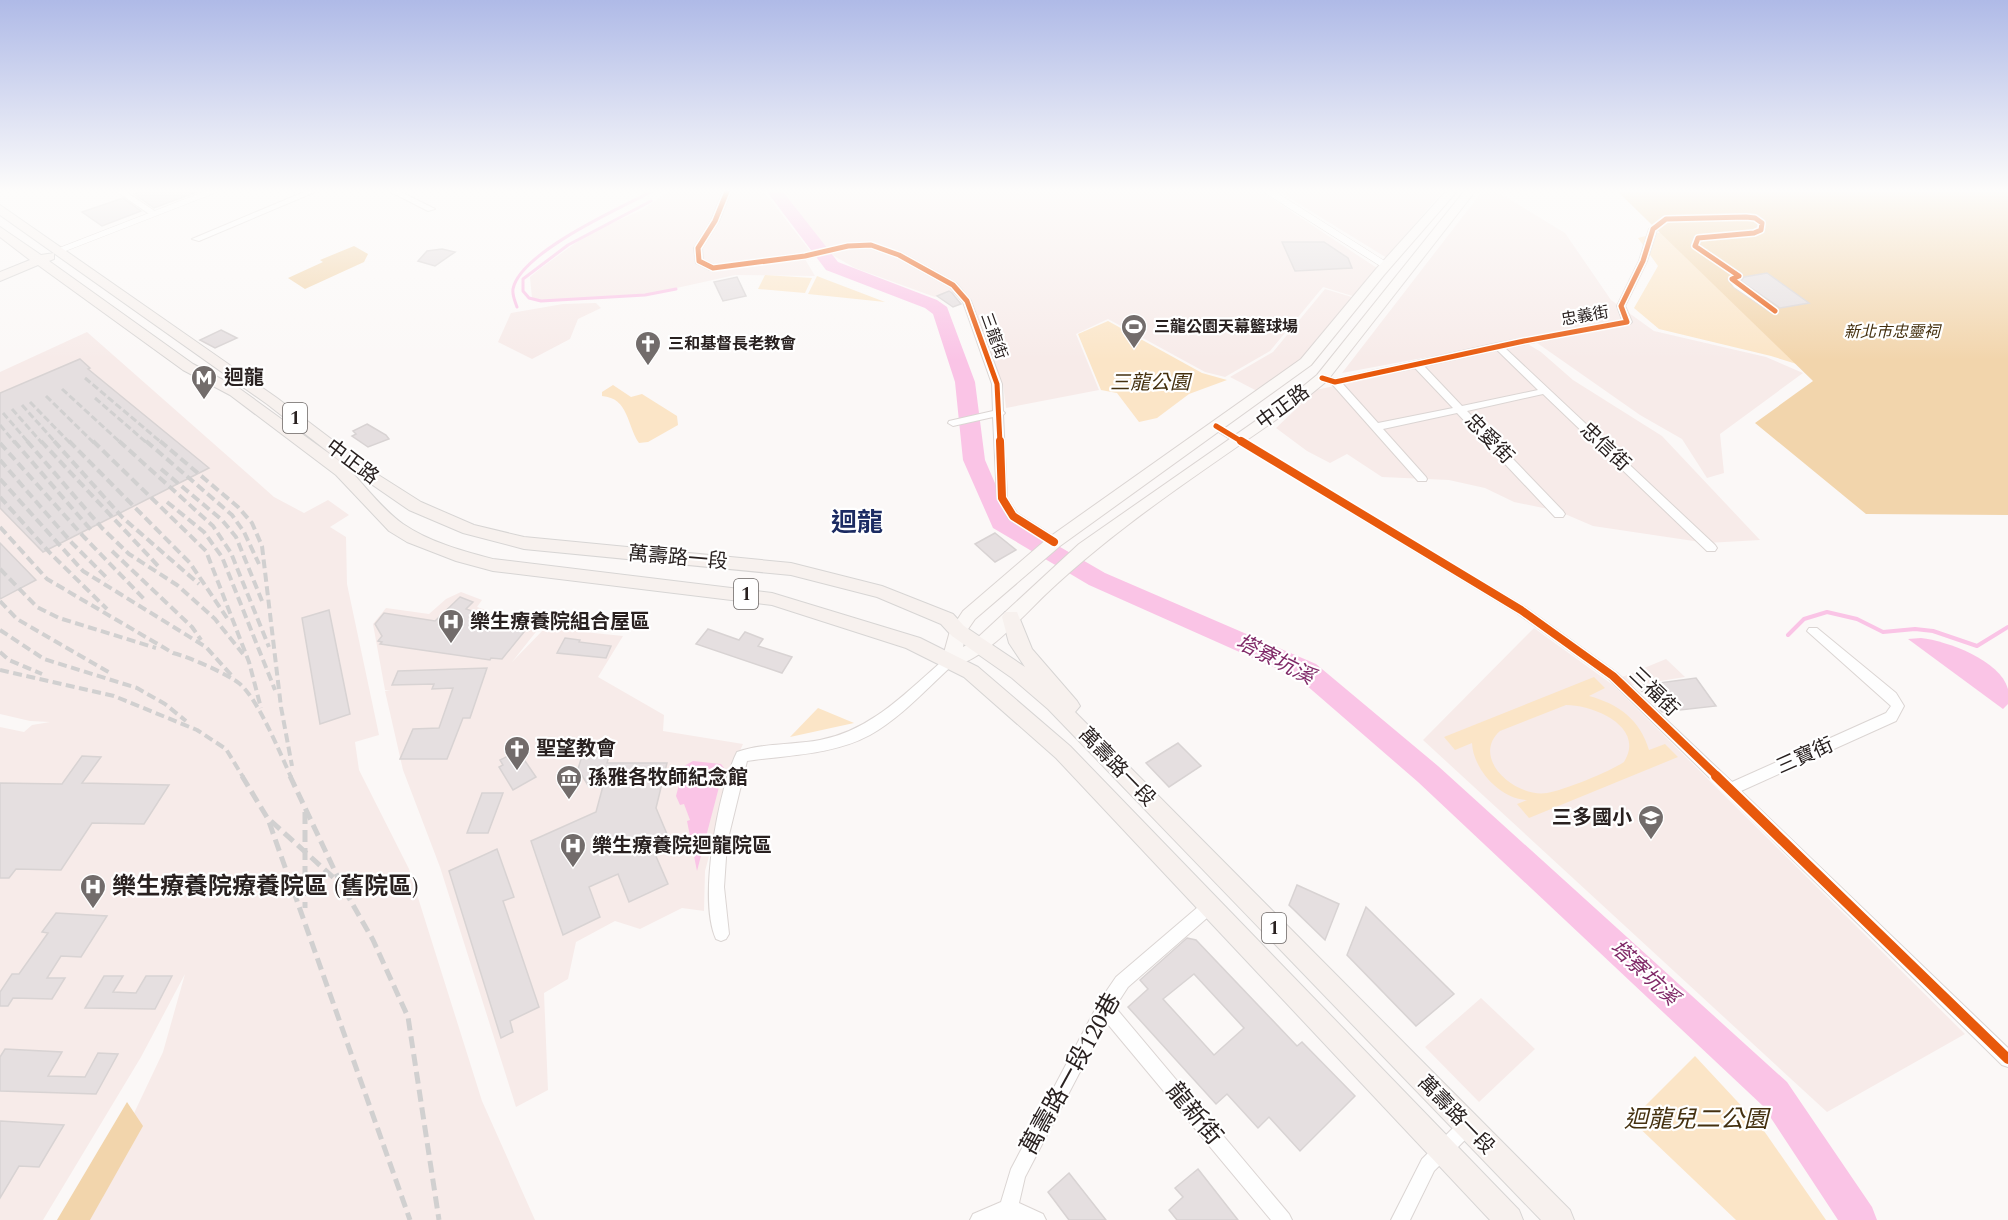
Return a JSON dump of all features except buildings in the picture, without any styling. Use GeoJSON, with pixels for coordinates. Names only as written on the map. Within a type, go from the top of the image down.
{"type":"FeatureCollection","features":[{"type":"Feature","properties":{"kind":"main road","name":"中正路"},"geometry":{"type":"LineString","coordinates":[[21,246],[188,367],[235,392],[342,471],[395,526],[413,538],[462,557],[532,571]]}},
{"type":"Feature","properties":{"kind":"main road","name":"中正路"},"geometry":{"type":"LineString","coordinates":[[53,246],[272,401],[402,498],[469,529],[549,547]]}},
{"type":"Feature","properties":{"kind":"main road","name":"中正路"},"geometry":{"type":"LineString","coordinates":[[958,631],[969,615],[1054,542],[1300,368],[1403,246]]}},
{"type":"Feature","properties":{"kind":"main road","name":"中正路"},"geometry":{"type":"LineString","coordinates":[[1011,617],[1077,556],[1238,439],[1329,380],[1428,246]]}},
{"type":"Feature","properties":{"kind":"main road"},"geometry":{"type":"LineString","coordinates":[[0,268],[59,250]]}},
{"type":"Feature","properties":{"kind":"main road"},"geometry":{"type":"LineString","coordinates":[[0,278],[38,258]]}},
{"type":"Feature","properties":{"kind":"main road"},"geometry":{"type":"LineString","coordinates":[[1386,265],[1405,275]]}},
{"type":"Feature","properties":{"kind":"main road"},"geometry":{"type":"LineString","coordinates":[[1300,368],[1329,380]]}},
{"type":"Feature","properties":{"kind":"main road"},"geometry":{"type":"LineString","coordinates":[[382,512],[402,498]]}},
{"type":"Feature","properties":{"kind":"main road","name":"萬壽路一段"},"geometry":{"type":"LineString","coordinates":[[549,547],[747,564],[819,575],[882,592],[947,619],[958,631],[1019,673],[1055,704],[1560,1220]]}},
{"type":"Feature","properties":{"kind":"main road","name":"萬壽路一段"},"geometry":{"type":"LineString","coordinates":[[532,571],[772,599],[876,629],[990,687],[1063,752],[1509,1220]]}},
{"type":"Feature","properties":{"kind":"main road"},"geometry":{"type":"LineString","coordinates":[[945,665],[980,646],[1011,617]]}},
{"type":"Feature","properties":{"kind":"main road"},"geometry":{"type":"LineString","coordinates":[[1011,617],[1012,633],[1020,648],[1063,696],[1096,745]]}},
{"type":"Feature","properties":{"kind":"main road"},"geometry":{"type":"LineString","coordinates":[[945,665],[958,631]]}},
{"type":"Feature","properties":{"kind":"street"},"geometry":{"type":"LineString","coordinates":[[59,250],[70,246]]}},
{"type":"Feature","properties":{"kind":"street","name":"三龍街"},"geometry":{"type":"LineString","coordinates":[[699,246],[699,261],[713,268],[805,256],[854,246]]}},
{"type":"Feature","properties":{"kind":"street","name":"三龍街"},"geometry":{"type":"LineString","coordinates":[[867,246],[884,248],[953,285],[967,301],[997,384],[1000,413],[1001,490],[1004,504],[1013,516],[1054,542]]}},
{"type":"Feature","properties":{"kind":"street"},"geometry":{"type":"LineString","coordinates":[[1355,246],[1386,265]]}},
{"type":"Feature","properties":{"kind":"street","name":"忠義街"},"geometry":{"type":"LineString","coordinates":[[1329,380],[1627,322],[1621,306],[1643,261],[1648,246]]}},
{"type":"Feature","properties":{"kind":"street","name":"忠義街"},"geometry":{"type":"LineString","coordinates":[[1695,246],[1739,276],[1732,279],[1737,285],[1775,312]]}},
{"type":"Feature","properties":{"kind":"street","name":"忠信街"},"geometry":{"type":"LineString","coordinates":[[1498,346],[1711,548]]}},
{"type":"Feature","properties":{"kind":"street","name":"忠愛街"},"geometry":{"type":"LineString","coordinates":[[1418,364],[1559,514]]}},
{"type":"Feature","properties":{"kind":"street"},"geometry":{"type":"LineString","coordinates":[[1329,380],[1422,479]]}},
{"type":"Feature","properties":{"kind":"street"},"geometry":{"type":"LineString","coordinates":[[1376,428],[1545,391]]}},
{"type":"Feature","properties":{"kind":"street"},"geometry":{"type":"LineString","coordinates":[[953,423],[1000,413]]}},
{"type":"Feature","properties":{"kind":"street","name":"三福街"},"geometry":{"type":"LineString","coordinates":[[1216,426],[1527,614],[1613,676],[2008,1059]]}},
{"type":"Feature","properties":{"kind":"street","name":"三寶街"},"geometry":{"type":"LineString","coordinates":[[1729,790],[1881,722],[1891,717],[1898,706],[1812,632]]}},
{"type":"Feature","properties":{"kind":"street"},"geometry":{"type":"LineString","coordinates":[[721,934],[715,887],[722,823],[742,756],[832,742],[860,734],[945,665]]}},
{"type":"Feature","properties":{"kind":"street","name":"萬壽路一段120巷"},"geometry":{"type":"LineString","coordinates":[[1008,1210],[1017,1175],[1105,1008],[1122,982],[1210,906]]}},
{"type":"Feature","properties":{"kind":"street","name":"龍新街"},"geometry":{"type":"LineString","coordinates":[[1105,1008],[1283,1220]]}},
{"type":"Feature","properties":{"kind":"street"},"geometry":{"type":"LineString","coordinates":[[1400,1220],[1428,1165],[1467,1126]]}},
{"type":"Feature","properties":{"kind":"street"},"geometry":{"type":"LineString","coordinates":[[979,1220],[1008,1210],[1025,1212],[1037,1220]]}},
{"type":"Feature","properties":{"kind":"shaded area"},"geometry":{"type":"Polygon","coordinates":[[[572,246],[806,246],[811,252],[802,254],[815,276],[735,275],[645,295],[541,301],[532,298],[530,277],[572,246]]]}},
{"type":"Feature","properties":{"kind":"shaded area"},"geometry":{"type":"Polygon","coordinates":[[[822,246],[1343,246],[1380,270],[1359,298],[1323,287],[1270,351],[1225,377],[1205,372],[1108,319],[1076,334],[1099,390],[1006,408],[1003,384],[965,302],[949,291],[935,297],[855,268],[822,246]]]}},
{"type":"Feature","properties":{"kind":"shaded area"},"geometry":{"type":"Polygon","coordinates":[[[1367,246],[1397,246],[1387,258],[1367,246]]]}},
{"type":"Feature","properties":{"kind":"shaded area"},"geometry":{"type":"Polygon","coordinates":[[[1440,246],[1574,246],[1611,300],[1654,331],[1766,357],[1803,373],[1720,434],[1724,473],[1707,478],[1682,439],[1640,415],[1530,338],[1342,373],[1440,246]]]}},
{"type":"Feature","properties":{"kind":"shaded area"},"geometry":{"type":"Polygon","coordinates":[[[1325,289],[1355,298],[1301,367],[1261,393],[1230,377],[1273,352],[1325,289]]]}},
{"type":"Feature","properties":{"kind":"shaded area"},"geometry":{"type":"Polygon","coordinates":[[[596,303],[601,308],[578,319],[570,339],[532,359],[498,342],[511,313],[563,304],[596,303]]]}},
{"type":"Feature","properties":{"kind":"shaded area"},"geometry":{"type":"Polygon","coordinates":[[[87,332],[274,497],[304,513],[328,500],[349,515],[330,527],[346,537],[347,584],[379,735],[355,742],[359,770],[409,869],[482,1101],[535,1220],[78,1220],[127,1128],[163,1052],[185,974],[141,1057],[43,1220],[0,1220],[0,727],[24,732],[32,725],[50,722],[30,721],[0,714],[0,372],[87,332]]]}},
{"type":"Feature","properties":{"kind":"shaded area"},"geometry":{"type":"Polygon","coordinates":[[[1526,343],[1541,352],[1573,380],[1662,436],[1760,540],[1707,543],[1593,526],[1558,511],[1514,502],[1485,488],[1449,480],[1382,477],[1347,454],[1330,463],[1307,451],[1276,428],[1316,390],[1526,343]]]}},
{"type":"Feature","properties":{"kind":"shaded area","name":"樂生療養院迴龍院區"},"geometry":{"type":"Polygon","coordinates":[[[461,592],[482,600],[477,607],[539,628],[512,662],[545,628],[623,636],[598,677],[664,715],[663,731],[743,744],[734,764],[705,871],[704,911],[682,908],[640,929],[615,921],[576,942],[568,979],[544,993],[548,1090],[516,1107],[440,867],[403,770],[385,691],[390,690],[385,690],[373,624],[386,608],[429,614],[446,599],[461,592]]]}},
{"type":"Feature","properties":{"kind":"shaded area","name":"三多國小"},"geometry":{"type":"Polygon","coordinates":[[[1534,628],[1613,685],[1965,1034],[1827,1112],[1423,740],[1534,628]]]}},
{"type":"Feature","properties":{"kind":"shaded area"},"geometry":{"type":"Polygon","coordinates":[[[1921,638],[1958,648],[1995,669],[2008,689],[2008,704],[2003,709],[1908,639],[1921,638]]]}},
{"type":"Feature","properties":{"kind":"shaded area"},"geometry":{"type":"Polygon","coordinates":[[[1666,659],[1685,677],[1629,686],[1620,678],[1666,659]]]}},
{"type":"Feature","properties":{"kind":"shaded area"},"geometry":{"type":"Polygon","coordinates":[[[693,761],[721,764],[724,768],[697,871],[687,821],[690,820],[684,804],[680,805],[676,796],[684,766],[693,761]]]}},
{"type":"Feature","properties":{"kind":"shaded area"},"geometry":{"type":"Polygon","coordinates":[[[1481,998],[1535,1049],[1479,1102],[1425,1047],[1481,998]]]}},
{"type":"Feature","properties":{"kind":"green space"},"geometry":{"type":"Polygon","coordinates":[[[354,246],[368,254],[364,262],[305,289],[288,278],[323,262],[320,260],[354,246]]]}},
{"type":"Feature","properties":{"kind":"green space"},"geometry":{"type":"Polygon","coordinates":[[[1644,246],[1715,246],[1816,370],[1771,356],[1659,329],[1634,308],[1658,266],[1644,246]]]}},
{"type":"Feature","properties":{"kind":"green space","name":"新北市忠靈祠"},"geometry":{"type":"Polygon","coordinates":[[[1674,246],[2008,246],[2008,515],[1866,514],[1755,423],[1813,381],[1674,246]]]}},
{"type":"Feature","properties":{"kind":"green space"},"geometry":{"type":"Polygon","coordinates":[[[765,275],[812,278],[805,293],[758,289],[765,275]]]}},
{"type":"Feature","properties":{"kind":"green space"},"geometry":{"type":"Polygon","coordinates":[[[817,276],[822,278],[885,302],[808,294],[817,276]]]}},
{"type":"Feature","properties":{"kind":"green space","name":"三龍公園"},"geometry":{"type":"Polygon","coordinates":[[[1108,321],[1202,373],[1227,380],[1189,394],[1157,418],[1139,422],[1117,393],[1101,390],[1078,334],[1108,321]]]}},
{"type":"Feature","properties":{"kind":"green space"},"geometry":{"type":"Polygon","coordinates":[[[613,385],[631,397],[642,394],[677,416],[678,425],[648,442],[639,443],[622,407],[611,398],[602,396],[602,392],[613,385]]]}},
{"type":"Feature","properties":{"kind":"green space"},"geometry":{"type":"Polygon","coordinates":[[[1594,677],[1605,688],[1589,696],[1610,704],[1627,715],[1640,730],[1649,750],[1665,744],[1678,757],[1529,818],[1517,804],[1527,800],[1507,794],[1490,781],[1477,763],[1472,743],[1455,750],[1444,737],[1594,677]],[[1566,705],[1500,731],[1492,742],[1490,753],[1493,764],[1500,774],[1510,783],[1522,789],[1535,793],[1547,793],[1586,780],[1624,762],[1629,750],[1628,738],[1623,729],[1614,720],[1602,714],[1566,705]]]}},
{"type":"Feature","properties":{"kind":"green space"},"geometry":{"type":"Polygon","coordinates":[[[818,708],[854,723],[790,737],[818,708]]]}},
{"type":"Feature","properties":{"kind":"green space","name":"迴龍兒二公園"},"geometry":{"type":"Polygon","coordinates":[[[1695,1056],[1762,1128],[1826,1220],[1736,1220],[1631,1120],[1695,1056]]]}},
{"type":"Feature","properties":{"kind":"green space"},"geometry":{"type":"Polygon","coordinates":[[[127,1102],[143,1126],[90,1220],[57,1220],[127,1102]]]}},
{"type":"Feature","properties":{"kind":"waterway"},"geometry":{"type":"LineString","coordinates":[[517,307],[513,289],[520,275],[534,260],[553,246]]}},
{"type":"Feature","properties":{"kind":"waterway"},"geometry":{"type":"LineString","coordinates":[[567,246],[523,279],[523,291],[529,298],[541,301],[645,295],[676,289]]}},
{"type":"Feature","properties":{"kind":"waterway","name":"塔寮坑溪"},"geometry":{"type":"LineString","coordinates":[[817,246],[832,266],[931,304],[941,311],[965,382],[974,460],[1001,523],[1097,579],[1307,671],[1428,774],[1775,1094],[1859,1220]]}},
{"type":"Feature","properties":{"kind":"waterway"},"geometry":{"type":"LineString","coordinates":[[1788,635],[1804,619],[1827,612],[1857,619],[1883,632],[1915,629],[1933,631],[1977,646],[2008,627]]}},
{"type":"Feature","properties":{"kind":"railway"},"geometry":{"type":"LineString","coordinates":[[85,378],[162,443]]}},
{"type":"Feature","properties":{"kind":"railway"},"geometry":{"type":"LineString","coordinates":[[62,389],[121,443]]}},
{"type":"Feature","properties":{"kind":"railway"},"geometry":{"type":"LineString","coordinates":[[46,396],[94,443]]}},
{"type":"Feature","properties":{"kind":"railway"},"geometry":{"type":"LineString","coordinates":[[95,398],[147,443]]}},
{"type":"Feature","properties":{"kind":"railway"},"geometry":{"type":"LineString","coordinates":[[30,402],[70,443]]}},
{"type":"Feature","properties":{"kind":"railway"},"geometry":{"type":"LineString","coordinates":[[22,405],[56,443]]}},
{"type":"Feature","properties":{"kind":"railway"},"geometry":{"type":"LineString","coordinates":[[12,409],[42,443]]}},
{"type":"Feature","properties":{"kind":"railway"},"geometry":{"type":"LineString","coordinates":[[3,413],[29,443]]}},
{"type":"Feature","properties":{"kind":"railway"},"geometry":{"type":"LineString","coordinates":[[0,425],[15,443]]}},
{"type":"Feature","properties":{"kind":"railway"},"geometry":{"type":"LineString","coordinates":[[14,441],[91,530]]}},
{"type":"Feature","properties":{"kind":"railway"},"geometry":{"type":"LineString","coordinates":[[27,441],[102,528],[129,554],[177,585],[215,619],[243,654]]}},
{"type":"Feature","properties":{"kind":"railway"},"geometry":{"type":"LineString","coordinates":[[41,441],[160,568]]}},
{"type":"Feature","properties":{"kind":"railway"},"geometry":{"type":"LineString","coordinates":[[54,441],[123,518],[199,584]]}},
{"type":"Feature","properties":{"kind":"railway"},"geometry":{"type":"LineString","coordinates":[[69,441],[190,563],[227,618]]}},
{"type":"Feature","properties":{"kind":"railway"},"geometry":{"type":"LineString","coordinates":[[93,441],[206,551],[249,662],[261,708]]}},
{"type":"Feature","properties":{"kind":"railway"},"geometry":{"type":"LineString","coordinates":[[119,441],[213,526],[231,553],[269,647]]}},
{"type":"Feature","properties":{"kind":"railway"},"geometry":{"type":"LineString","coordinates":[[146,441],[232,515],[244,532],[259,564]]}},
{"type":"Feature","properties":{"kind":"railway"},"geometry":{"type":"LineString","coordinates":[[160,441],[238,507],[252,523],[262,546],[281,707],[292,766]]}},
{"type":"Feature","properties":{"kind":"railway"},"geometry":{"type":"LineString","coordinates":[[0,443],[84,537],[146,601]]}},
{"type":"Feature","properties":{"kind":"railway"},"geometry":{"type":"LineString","coordinates":[[0,460],[72,543],[109,580]]}},
{"type":"Feature","properties":{"kind":"railway"},"geometry":{"type":"LineString","coordinates":[[161,469],[222,520],[236,537],[262,601]]}},
{"type":"Feature","properties":{"kind":"railway"},"geometry":{"type":"LineString","coordinates":[[0,479],[83,571],[206,647],[233,677]]}},
{"type":"Feature","properties":{"kind":"railway"},"geometry":{"type":"LineString","coordinates":[[0,497],[51,554],[107,609]]}},
{"type":"Feature","properties":{"kind":"railway"},"geometry":{"type":"LineString","coordinates":[[167,502],[204,532],[222,557],[275,690]]}},
{"type":"Feature","properties":{"kind":"railway"},"geometry":{"type":"LineString","coordinates":[[0,527],[47,579],[173,653],[208,666],[240,684],[262,715],[291,777]]}},
{"type":"Feature","properties":{"kind":"railway"},"geometry":{"type":"LineString","coordinates":[[112,551],[192,627],[201,640]]}},
{"type":"Feature","properties":{"kind":"railway"},"geometry":{"type":"LineString","coordinates":[[0,569],[37,607],[59,618],[156,648]]}},
{"type":"Feature","properties":{"kind":"railway"},"geometry":{"type":"LineString","coordinates":[[0,601],[17,619],[110,673]]}},
{"type":"Feature","properties":{"kind":"railway"},"geometry":{"type":"LineString","coordinates":[[0,630],[44,659],[137,688],[165,704],[186,721]]}},
{"type":"Feature","properties":{"kind":"railway"},"geometry":{"type":"LineString","coordinates":[[0,652],[9,660],[42,674]]}},
{"type":"Feature","properties":{"kind":"railway"},"geometry":{"type":"LineString","coordinates":[[0,670],[114,696],[197,730],[226,749],[243,777]]}},
{"type":"Feature","properties":{"kind":"railway"},"geometry":{"type":"LineString","coordinates":[[242,776],[268,819],[410,1220]]}},
{"type":"Feature","properties":{"kind":"railway"},"geometry":{"type":"LineString","coordinates":[[290,776],[341,884],[373,940],[408,1017],[439,1220]]}},
{"type":"Feature","properties":{"kind":"railway"},"geometry":{"type":"LineString","coordinates":[[305,812],[305,852]]}},
{"type":"Feature","properties":{"kind":"railway"},"geometry":{"type":"LineString","coordinates":[[271,821],[305,852]]}},
{"type":"Feature","properties":{"kind":"railway"},"geometry":{"type":"LineString","coordinates":[[305,852],[335,879]]}},
{"type":"Feature","properties":{"kind":"railway"},"geometry":{"type":"LineString","coordinates":[[305,852],[305,908]]}},
{"type":"Feature","properties":{"kind":"cycle path"},"geometry":{"type":"LineString","coordinates":[[699,246],[699,261],[713,268],[805,256],[850,246]]}},
{"type":"Feature","properties":{"kind":"cycle path"},"geometry":{"type":"LineString","coordinates":[[874,246],[899,255],[953,285],[967,301],[997,384],[1002,498],[1013,516],[1054,542]]}},
{"type":"Feature","properties":{"kind":"cycle path"},"geometry":{"type":"LineString","coordinates":[[1322,378],[1335,382],[1524,341],[1627,322],[1621,306],[1643,261],[1648,246]]}},
{"type":"Feature","properties":{"kind":"cycle path"},"geometry":{"type":"LineString","coordinates":[[1695,246],[1739,276],[1732,279],[1737,285],[1775,311]]}},
{"type":"Feature","properties":{"kind":"cycle path"},"geometry":{"type":"LineString","coordinates":[[1216,426],[1521,610],[1613,676],[2008,1059]]}},
{"type":"Feature","properties":{"kind":"place","name":"三龍公園天幕籃球場"},"geometry":{"type":"Point","coordinates":[1134,350]}},
{"type":"Feature","properties":{"kind":"place","name":"三和基督長老教會"},"geometry":{"type":"Point","coordinates":[648,367]}},
{"type":"Feature","properties":{"kind":"place","name":"迴龍"},"geometry":{"type":"Point","coordinates":[204,401]}},
{"type":"Feature","properties":{"kind":"place","name":"樂生療養院組合屋區"},"geometry":{"type":"Point","coordinates":[451,645]}},
{"type":"Feature","properties":{"kind":"place","name":"聖望教會"},"geometry":{"type":"Point","coordinates":[517,772]}},
{"type":"Feature","properties":{"kind":"place","name":"孫雅各牧師紀念館"},"geometry":{"type":"Point","coordinates":[569,801]}},
{"type":"Feature","properties":{"kind":"place","name":"三多國小"},"geometry":{"type":"Point","coordinates":[1651,841]}},
{"type":"Feature","properties":{"kind":"place","name":"樂生療養院迴龍院區"},"geometry":{"type":"Point","coordinates":[573,869]}},
{"type":"Feature","properties":{"kind":"place","name":"樂生療養院療養院區 (舊院區)"},"geometry":{"type":"Point","coordinates":[93,910]}},
{"type":"Feature","properties":{"kind":"district","name":"迴龍"},"geometry":{"type":"Point","coordinates":[857,523]}}]}
